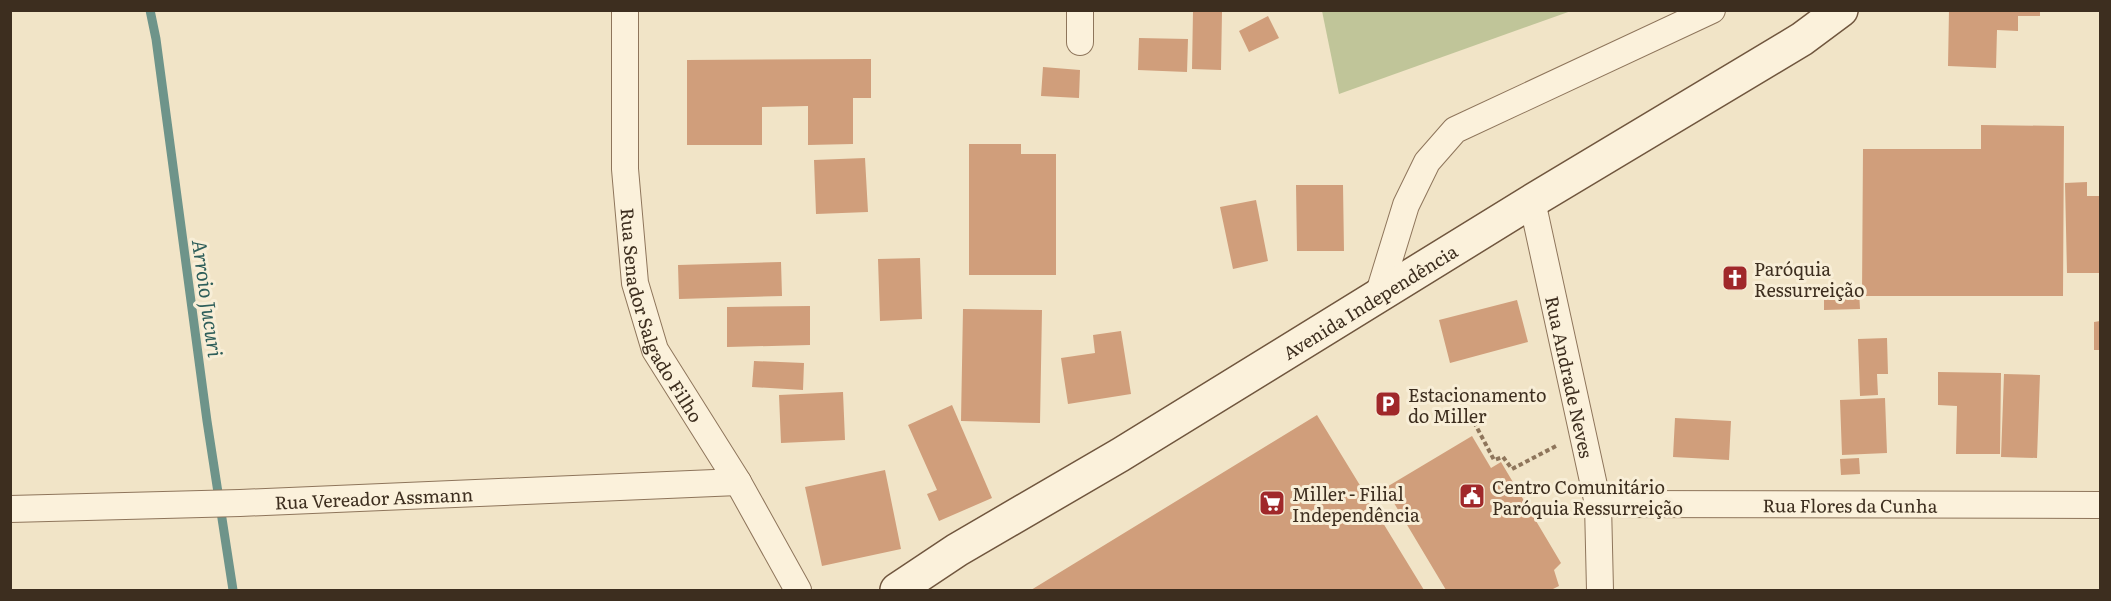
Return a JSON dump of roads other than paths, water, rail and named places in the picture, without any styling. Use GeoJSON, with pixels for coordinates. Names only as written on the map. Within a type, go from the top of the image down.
{"type":"FeatureCollection","features":[{"type":"Feature","properties":{"kind":"main road","name":"Avenida Independência"},"geometry":{"type":"LineString","coordinates":[[897,591],[957,550],[1120,455],[1532,201],[1802,39],[1841,10]]}},
{"type":"Feature","properties":{"kind":"street","name":"Rua Senador Salgado Filho"},"geometry":{"type":"LineString","coordinates":[[625,10],[625,169],[635,283],[655,350],[738,482],[798,591]]}},
{"type":"Feature","properties":{"kind":"street"},"geometry":{"type":"LineString","coordinates":[[1080,10],[1080,42]]}},
{"type":"Feature","properties":{"kind":"street"},"geometry":{"type":"LineString","coordinates":[[1378,296],[1406,205],[1427,162],[1455,130],[1712,10]]}},
{"type":"Feature","properties":{"kind":"street","name":"Rua Andrade Neves"},"geometry":{"type":"LineString","coordinates":[[1532,201],[1598,504],[1600,591]]}},
{"type":"Feature","properties":{"kind":"street","name":"Rua Vereador Assmann"},"geometry":{"type":"LineString","coordinates":[[10,509],[240,503],[738,482]]}},
{"type":"Feature","properties":{"kind":"street","name":"Rua Flores da Cunha"},"geometry":{"type":"LineString","coordinates":[[1598,504],[2100,505]]}},
{"type":"Feature","properties":{"kind":"waterway","name":"Arroio Jucuri"},"geometry":{"type":"LineString","coordinates":[[150,10],[156,39],[207,421],[233,590]]}},
{"type":"Feature","properties":{"kind":"place","name":"Paróquia Ressurreição"},"geometry":{"type":"Point","coordinates":[1735,278]}},
{"type":"Feature","properties":{"kind":"place","name":"Estacionamento do Miller"},"geometry":{"type":"Point","coordinates":[1388,404]}},
{"type":"Feature","properties":{"kind":"place","name":"Centro Comunitário Paróquia Ressurreição"},"geometry":{"type":"Point","coordinates":[1472,496]}},
{"type":"Feature","properties":{"kind":"place","name":"Miller - Filial Independência"},"geometry":{"type":"Point","coordinates":[1272,503]}}]}
